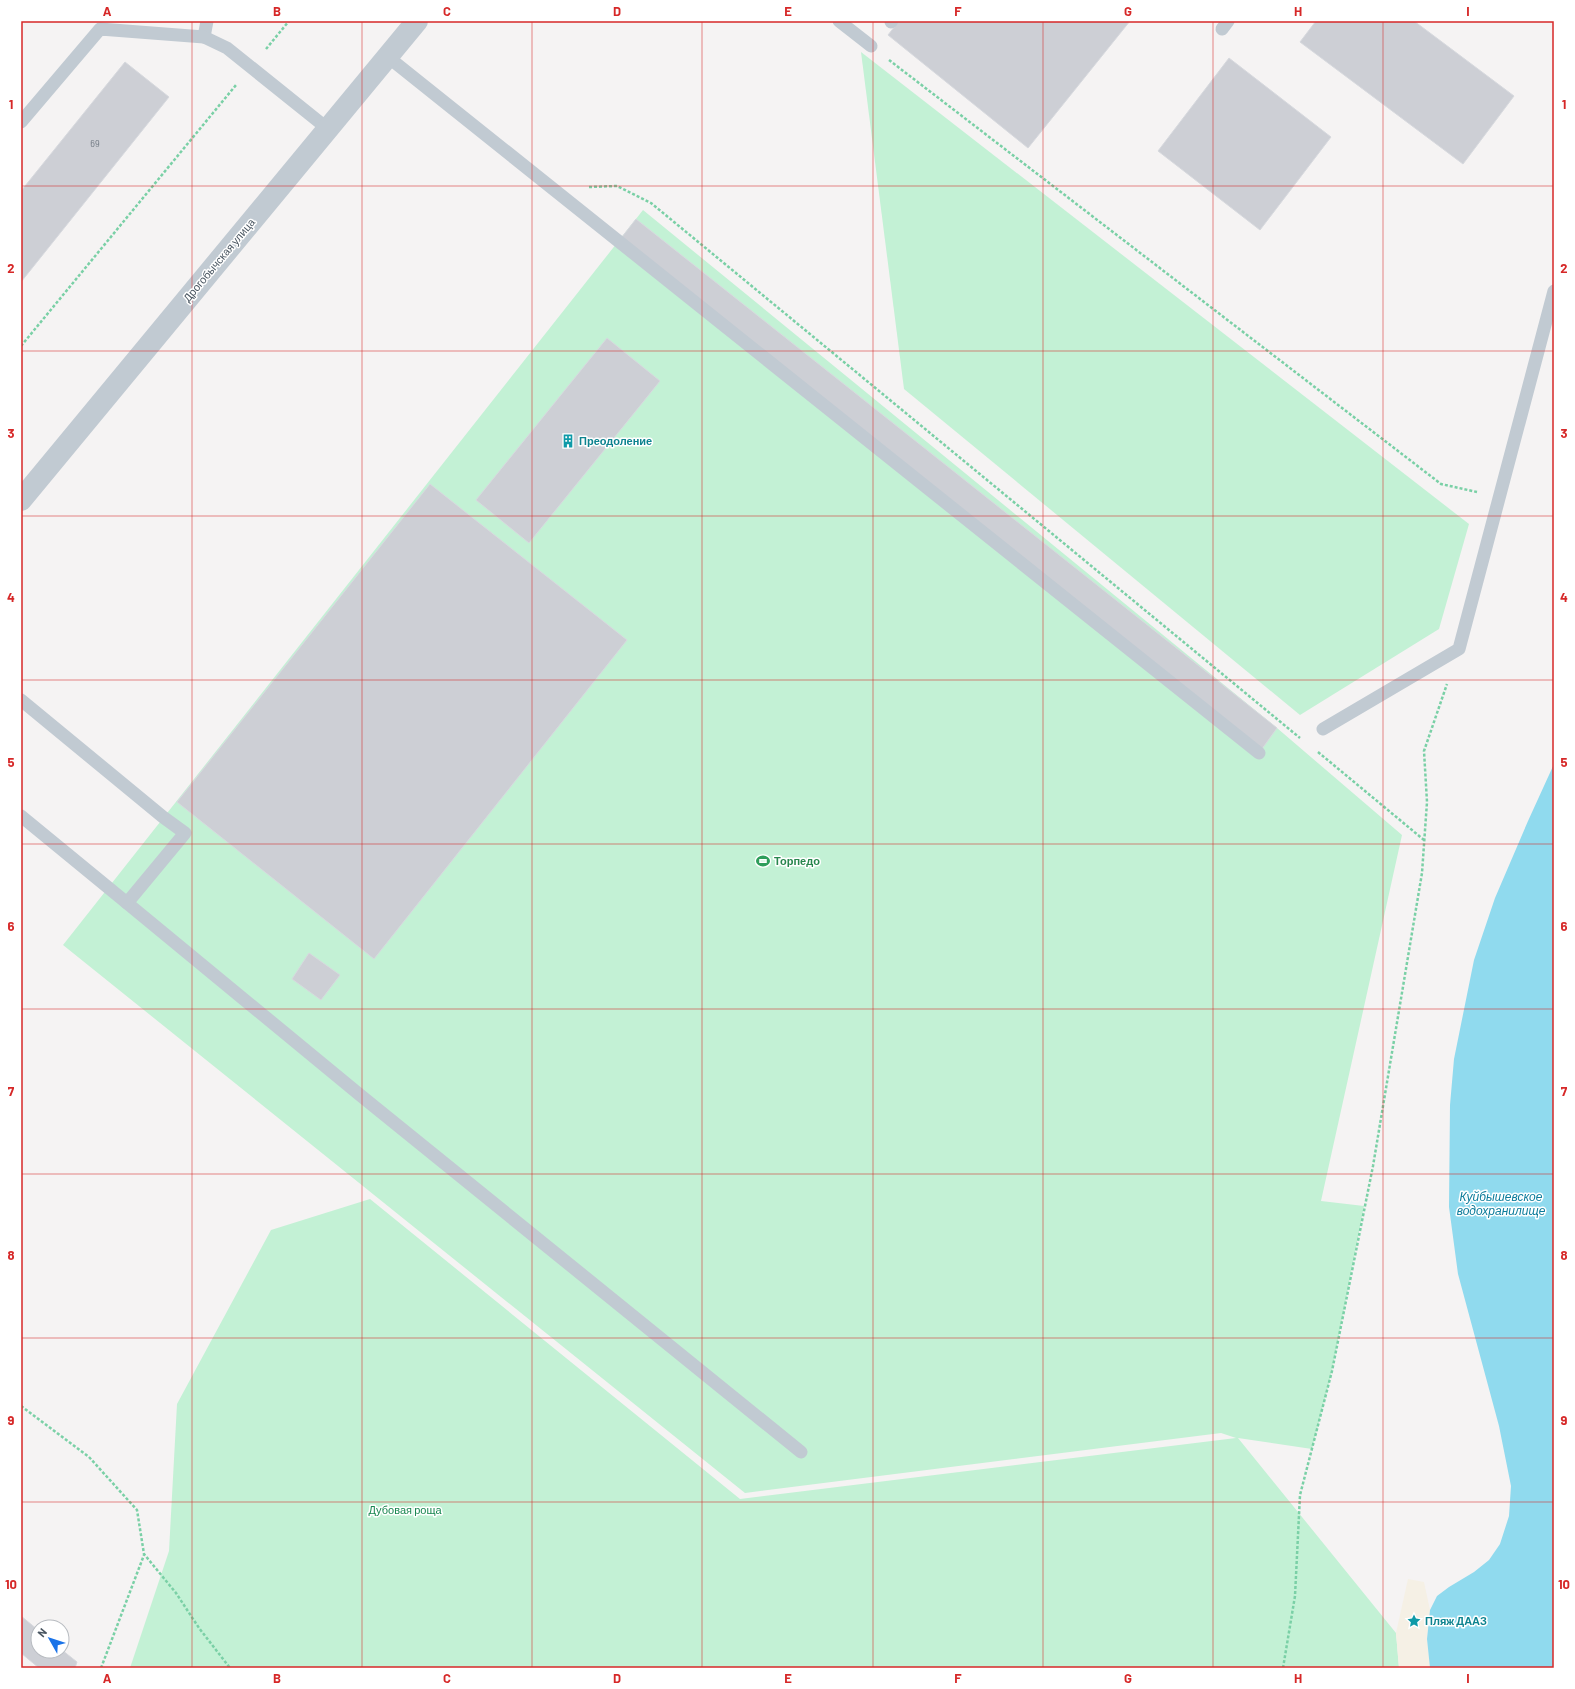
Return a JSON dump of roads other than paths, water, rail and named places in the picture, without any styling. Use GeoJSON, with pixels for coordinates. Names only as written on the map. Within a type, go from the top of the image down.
{"type":"FeatureCollection","features":[{"type":"Feature","properties":{"kind":"street","name":"Дрогобычская улица"},"geometry":{"type":"LineString","coordinates":[[21,500],[417,21]]}},
{"type":"Feature","properties":{"kind":"lane"},"geometry":{"type":"LineString","coordinates":[[204,37],[207,21]]}},
{"type":"Feature","properties":{"kind":"lane"},"geometry":{"type":"LineString","coordinates":[[840,21],[871,46]]}},
{"type":"Feature","properties":{"kind":"lane"},"geometry":{"type":"LineString","coordinates":[[21,122],[100,29],[204,37],[227,48],[328,129]]}},
{"type":"Feature","properties":{"kind":"lane"},"geometry":{"type":"LineString","coordinates":[[388,57],[1259,753]]}},
{"type":"Feature","properties":{"kind":"lane"},"geometry":{"type":"LineString","coordinates":[[1323,730],[1459,649],[1554,291]]}},
{"type":"Feature","properties":{"kind":"lane"},"geometry":{"type":"LineString","coordinates":[[21,700],[185,833],[127,903]]}},
{"type":"Feature","properties":{"kind":"lane"},"geometry":{"type":"LineString","coordinates":[[21,816],[366,1100],[801,1452]]}},
{"type":"Feature","properties":{"kind":"water","name":"Куйбышевское водохранилище"},"geometry":{"type":"Polygon","coordinates":[[[1554,764],[1554,1668],[1430,1668],[1427,1639],[1430,1610],[1437,1596],[1474,1572],[1489,1560],[1500,1544],[1509,1516],[1511,1486],[1499,1426],[1458,1274],[1449,1207],[1450,1105],[1454,1059],[1474,960],[1495,898],[1554,764]]]}},
{"type":"Feature","properties":{"kind":"place","name":"Преодоление"},"geometry":{"type":"Point","coordinates":[568,441]}},
{"type":"Feature","properties":{"kind":"place","name":"Торпедо"},"geometry":{"type":"Point","coordinates":[763,861]}},
{"type":"Feature","properties":{"kind":"place","name":"Пляж ДААЗ"},"geometry":{"type":"Point","coordinates":[1414,1621]}},
{"type":"Feature","properties":{"kind":"park label","name":"Дубовая роща"},"geometry":{"type":"Point","coordinates":[405,1510]}}]}
